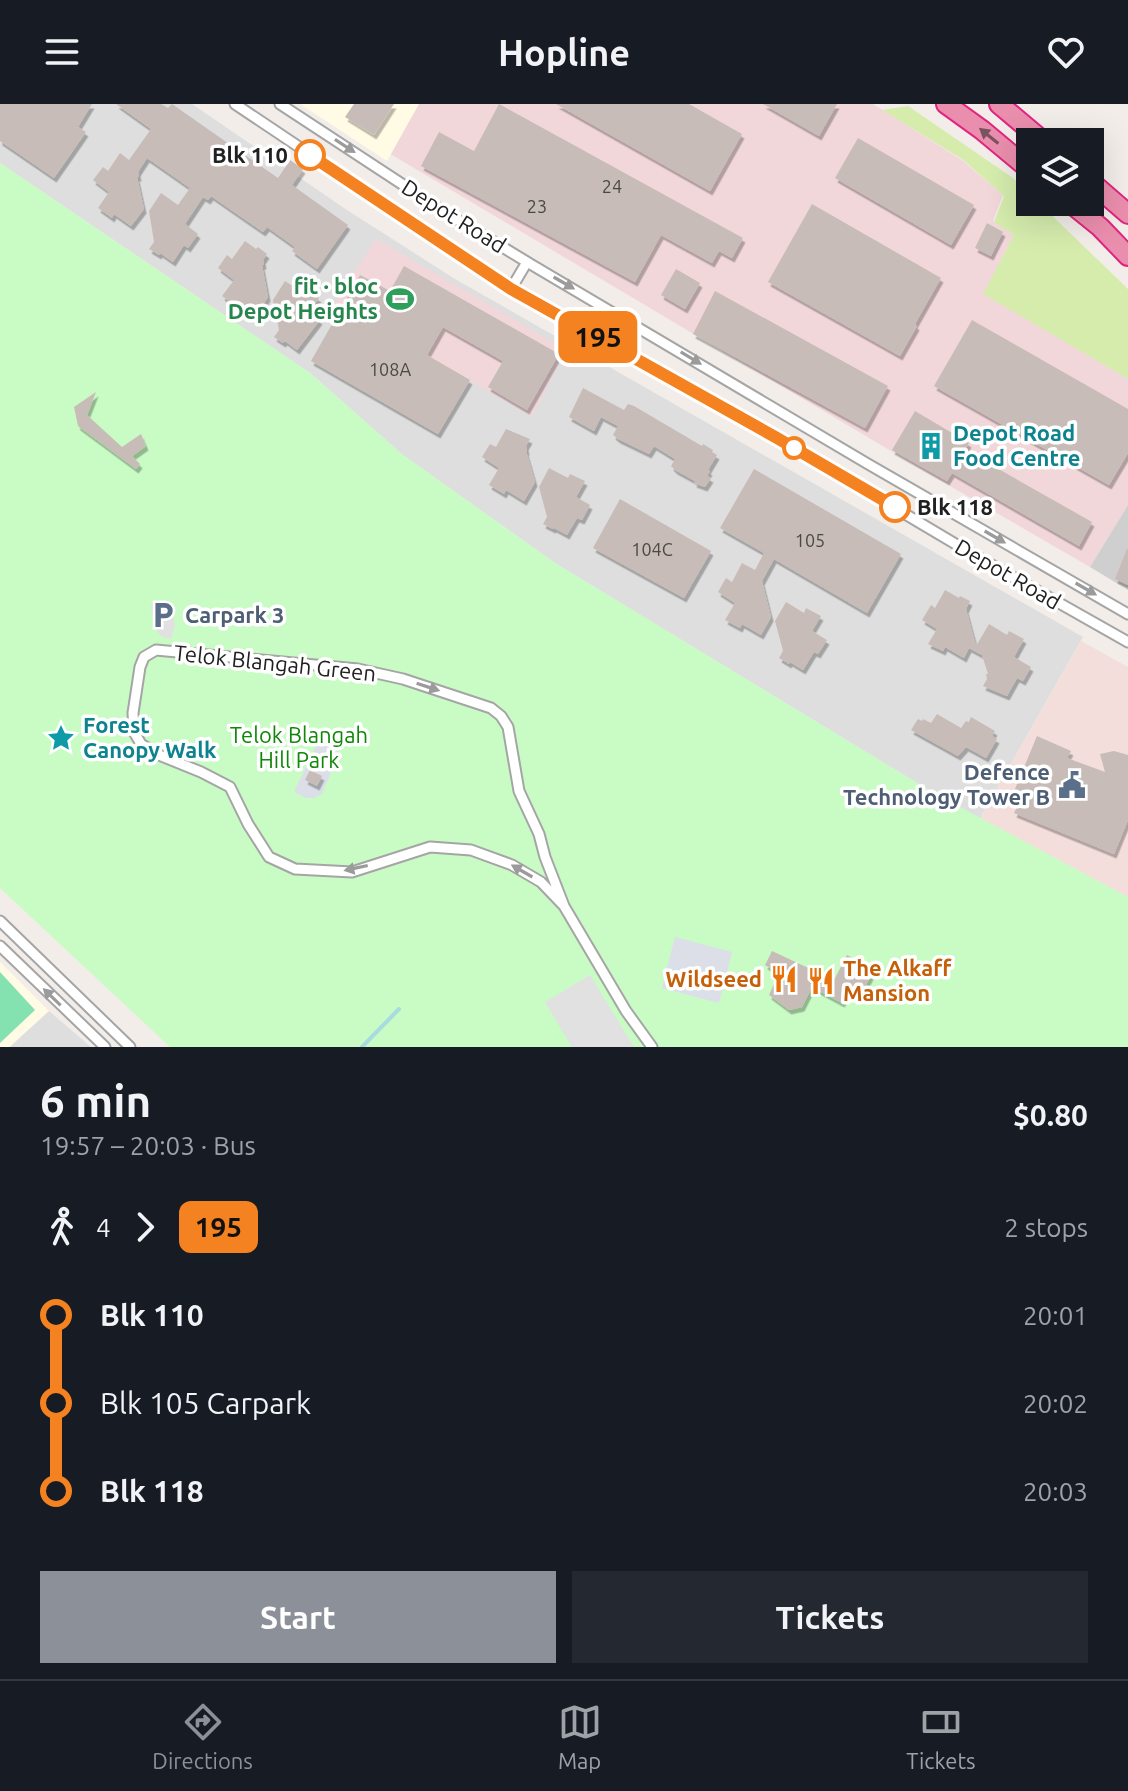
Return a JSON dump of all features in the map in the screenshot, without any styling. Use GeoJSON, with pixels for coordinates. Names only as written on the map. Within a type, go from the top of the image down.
{"type":"FeatureCollection","features":[{"type":"Feature","properties":{"kind":"highway"},"geometry":{"type":"LineString","coordinates":[[946,104],[1016,158]]}},
{"type":"Feature","properties":{"kind":"highway"},"geometry":{"type":"LineString","coordinates":[[999,104],[1027,128]]}},
{"type":"Feature","properties":{"kind":"highway"},"geometry":{"type":"LineString","coordinates":[[1104,193],[1128,214]]}},
{"type":"Feature","properties":{"kind":"highway"},"geometry":{"type":"LineString","coordinates":[[1086,216],[1128,256]]}},
{"type":"Feature","properties":{"kind":"street","name":"Depot Road"},"geometry":{"type":"LineString","coordinates":[[235,104],[511,289],[791,446],[1128,642]]}},
{"type":"Feature","properties":{"kind":"street","name":"Depot Road"},"geometry":{"type":"LineString","coordinates":[[280,104],[527,262],[1128,614]]}},
{"type":"Feature","properties":{"kind":"street"},"geometry":{"type":"LineString","coordinates":[[511,289],[527,262]]}},
{"type":"Feature","properties":{"kind":"street","name":"Telok Blangah Green"},"geometry":{"type":"LineString","coordinates":[[564,906],[541,882],[512,865],[471,850],[430,847],[352,872],[295,869],[269,857],[230,787],[141,744],[134,732],[133,713],[144,657],[156,650],[358,669],[403,679],[491,708],[508,727],[519,791],[539,834],[564,906],[652,1047]]}},
{"type":"Feature","properties":{"kind":"street"},"geometry":{"type":"LineString","coordinates":[[0,921],[130,1047]]}},
{"type":"Feature","properties":{"kind":"street"},"geometry":{"type":"LineString","coordinates":[[0,946],[105,1047]]}},
{"type":"Feature","properties":{"kind":"shaded area"},"geometry":{"type":"Polygon","coordinates":[[[0,104],[192,104],[455,279],[1083,637],[980,818],[932,792],[555,563],[403,455],[310,373],[0,163],[0,104]]]}},
{"type":"Feature","properties":{"kind":"shaded area"},"geometry":{"type":"Polygon","coordinates":[[[300,104],[419,104],[387,161],[300,104]]]}},
{"type":"Feature","properties":{"kind":"shaded area"},"geometry":{"type":"Polygon","coordinates":[[[306,104],[873,104],[962,160],[1003,195],[993,221],[1014,235],[984,293],[1128,379],[1128,505],[1090,567],[306,104]]]}},
{"type":"Feature","properties":{"kind":"shaded area"},"geometry":{"type":"Polygon","coordinates":[[[376,239],[566,350],[532,416],[335,303],[376,239]]]}},
{"type":"Feature","properties":{"kind":"shaded area"},"geometry":{"type":"Polygon","coordinates":[[[1128,505],[1128,590],[1090,567],[1128,505]]]}},
{"type":"Feature","properties":{"kind":"shaded area","name":"Carpark 3"},"geometry":{"type":"Polygon","coordinates":[[[171,604],[175,625],[171,639],[162,637],[154,627],[151,606],[171,604]]]}},
{"type":"Feature","properties":{"kind":"shaded area"},"geometry":{"type":"Polygon","coordinates":[[[1081,641],[1128,667],[1128,897],[980,818],[1081,641]]]}},
{"type":"Feature","properties":{"kind":"shaded area"},"geometry":{"type":"Polygon","coordinates":[[[322,733],[339,753],[322,794],[306,798],[294,792],[322,733]]]}},
{"type":"Feature","properties":{"kind":"shaded area"},"geometry":{"type":"Polygon","coordinates":[[[675,937],[732,952],[719,1003],[662,988],[675,937]]]}},
{"type":"Feature","properties":{"kind":"shaded area"},"geometry":{"type":"Polygon","coordinates":[[[0,962],[49,1011],[9,1047],[0,1047],[0,962]]]}},
{"type":"Feature","properties":{"kind":"shaded area"},"geometry":{"type":"Polygon","coordinates":[[[590,975],[634,1047],[572,1047],[545,1002],[590,975]]]}},
{"type":"Feature","properties":{"kind":"shaded area"},"geometry":{"type":"Polygon","coordinates":[[[49,1011],[91,1047],[10,1047],[49,1011]]]}},
{"type":"Feature","properties":{"kind":"green space"},"geometry":{"type":"Polygon","coordinates":[[[908,106],[1013,178],[1016,181],[1016,216],[1052,216],[1128,289],[1128,379],[983,294],[1014,235],[994,222],[1004,196],[962,159],[882,110],[908,106]]]}},
{"type":"Feature","properties":{"kind":"green space","name":"Telok Blangah Hill Park"},"geometry":{"type":"Polygon","coordinates":[[[0,163],[310,373],[403,455],[555,563],[932,792],[1128,897],[1128,1047],[170,1047],[0,888],[0,163]]]}},
{"type":"Feature","properties":{"kind":"green space"},"geometry":{"type":"Polygon","coordinates":[[[0,972],[35,1010],[0,1043],[0,972]]]}},
{"type":"Feature","properties":{"kind":"building"},"geometry":{"type":"Polygon","coordinates":[[[0,104],[92,104],[78,127],[86,132],[54,178],[0,141],[0,104]]]}},
{"type":"Feature","properties":{"kind":"building"},"geometry":{"type":"Polygon","coordinates":[[[116,104],[161,104],[168,108],[172,104],[278,178],[290,160],[303,169],[292,185],[348,225],[317,269],[292,251],[295,247],[267,227],[263,232],[211,196],[208,200],[203,197],[185,224],[198,234],[188,248],[184,245],[173,262],[159,255],[149,249],[154,242],[149,211],[161,193],[178,205],[190,188],[147,158],[137,177],[144,209],[131,226],[98,208],[109,192],[93,180],[103,167],[108,171],[120,153],[129,160],[151,129],[116,104]]]}},
{"type":"Feature","properties":{"kind":"building"},"geometry":{"type":"Polygon","coordinates":[[[354,104],[394,104],[374,135],[345,117],[354,104]]]}},
{"type":"Feature","properties":{"kind":"building"},"geometry":{"type":"Polygon","coordinates":[[[499,104],[743,238],[732,258],[719,251],[712,263],[661,235],[635,282],[421,166],[439,132],[474,151],[499,104]]]}},
{"type":"Feature","properties":{"kind":"building"},"geometry":{"type":"Polygon","coordinates":[[[556,104],[689,104],[742,134],[710,191],[556,104]]]}},
{"type":"Feature","properties":{"kind":"building"},"geometry":{"type":"Polygon","coordinates":[[[763,104],[837,104],[819,136],[763,104]]]}},
{"type":"Feature","properties":{"kind":"building"},"geometry":{"type":"Polygon","coordinates":[[[858,138],[974,205],[951,245],[835,178],[858,138]]]}},
{"type":"Feature","properties":{"kind":"building"},"geometry":{"type":"Polygon","coordinates":[[[812,204],[941,278],[900,356],[768,282],[812,204]]]}},
{"type":"Feature","properties":{"kind":"building"},"geometry":{"type":"Polygon","coordinates":[[[987,223],[1003,232],[991,256],[975,248],[987,223]]]}},
{"type":"Feature","properties":{"kind":"building"},"geometry":{"type":"Polygon","coordinates":[[[245,241],[267,254],[262,265],[268,297],[256,315],[239,302],[236,306],[222,296],[234,280],[218,268],[227,255],[232,259],[245,241]]]}},
{"type":"Feature","properties":{"kind":"building"},"geometry":{"type":"Polygon","coordinates":[[[404,266],[559,354],[527,410],[488,387],[503,361],[443,327],[427,355],[470,380],[438,434],[311,361],[360,275],[390,291],[404,266]]]}},
{"type":"Feature","properties":{"kind":"building"},"geometry":{"type":"Polygon","coordinates":[[[676,269],[700,283],[685,309],[661,295],[676,269]]]}},
{"type":"Feature","properties":{"kind":"building"},"geometry":{"type":"Polygon","coordinates":[[[285,281],[303,293],[305,289],[319,298],[310,312],[320,320],[297,350],[274,337],[279,330],[273,300],[285,281]]]}},
{"type":"Feature","properties":{"kind":"building"},"geometry":{"type":"Polygon","coordinates":[[[715,291],[888,386],[865,428],[693,334],[715,291]]]}},
{"type":"Feature","properties":{"kind":"building"},"geometry":{"type":"Polygon","coordinates":[[[972,320],[1128,409],[1128,453],[1109,485],[934,386],[972,320]]]}},
{"type":"Feature","properties":{"kind":"building"},"geometry":{"type":"Polygon","coordinates":[[[583,388],[624,410],[628,404],[634,406],[713,450],[717,455],[708,470],[707,476],[711,478],[705,487],[675,470],[671,466],[675,459],[654,446],[649,454],[618,439],[613,435],[618,426],[601,417],[594,431],[569,417],[583,388]]]}},
{"type":"Feature","properties":{"kind":"building"},"geometry":{"type":"Polygon","coordinates":[[[96,392],[87,415],[122,447],[141,434],[146,446],[132,456],[140,464],[136,469],[78,426],[74,407],[96,392]]]}},
{"type":"Feature","properties":{"kind":"building"},"geometry":{"type":"Polygon","coordinates":[[[915,411],[969,443],[965,450],[1092,522],[1079,546],[952,473],[947,481],[892,450],[915,411]]]}},
{"type":"Feature","properties":{"kind":"building"},"geometry":{"type":"Polygon","coordinates":[[[506,429],[530,439],[526,451],[535,482],[524,501],[506,490],[504,494],[489,485],[499,468],[482,457],[490,444],[496,447],[506,429]]]}},
{"type":"Feature","properties":{"kind":"building"},"geometry":{"type":"Polygon","coordinates":[[[549,468],[568,478],[570,474],[585,481],[576,497],[590,505],[582,520],[577,518],[567,535],[543,524],[547,517],[539,487],[549,468]]]}},
{"type":"Feature","properties":{"kind":"building"},"geometry":{"type":"Polygon","coordinates":[[[754,469],[901,554],[867,613],[774,559],[762,581],[771,617],[761,635],[742,624],[740,628],[725,620],[735,603],[718,592],[726,578],[732,582],[742,563],[755,570],[764,553],[720,528],[754,469]]]}},
{"type":"Feature","properties":{"kind":"building"},"geometry":{"type":"Polygon","coordinates":[[[620,499],[711,551],[684,598],[593,548],[620,499]]]}},
{"type":"Feature","properties":{"kind":"building"},"geometry":{"type":"Polygon","coordinates":[[[1128,549],[1128,585],[1115,579],[1128,549]]]}},
{"type":"Feature","properties":{"kind":"building"},"geometry":{"type":"Polygon","coordinates":[[[945,590],[970,601],[966,609],[976,646],[989,624],[1007,635],[1009,631],[1024,639],[1014,657],[1031,667],[1023,681],[1017,678],[1007,696],[983,686],[988,674],[982,655],[969,648],[964,658],[945,647],[943,651],[928,644],[937,629],[922,620],[931,605],[935,608],[945,590]]]}},
{"type":"Feature","properties":{"kind":"building"},"geometry":{"type":"Polygon","coordinates":[[[786,602],[804,613],[806,608],[821,616],[812,631],[827,640],[818,654],[814,652],[803,670],[779,658],[783,651],[775,621],[786,602]]]}},
{"type":"Feature","properties":{"kind":"building"},"geometry":{"type":"Polygon","coordinates":[[[937,714],[961,728],[971,717],[995,731],[992,736],[997,739],[986,758],[966,747],[958,756],[911,730],[918,719],[931,723],[937,714]]]}},
{"type":"Feature","properties":{"kind":"building","name":"Defence Technology Tower B"},"geometry":{"type":"Polygon","coordinates":[[[1037,736],[1071,751],[1067,758],[1105,772],[1100,754],[1114,751],[1128,755],[1128,820],[1114,854],[1014,813],[1018,805],[1010,801],[1037,736]]]}},
{"type":"Feature","properties":{"kind":"building"},"geometry":{"type":"Polygon","coordinates":[[[310,770],[322,776],[317,786],[305,780],[310,770]]]}},
{"type":"Feature","properties":{"kind":"building","name":"The Alkaff Mansion"},"geometry":{"type":"Polygon","coordinates":[[[772,951],[834,980],[847,955],[874,969],[864,989],[855,983],[842,1003],[812,987],[802,1007],[789,1010],[769,995],[779,973],[765,965],[772,951]]]}},
{"type":"Feature","properties":{"kind":"waterway"},"geometry":{"type":"LineString","coordinates":[[362,1047],[399,1009]]}},
{"type":"Feature","properties":{"kind":"bus line","name":"195"},"geometry":{"type":"LineString","coordinates":[[310,155],[511,289],[895,507]]}},
{"type":"Feature","properties":{"kind":"place","name":"Blk 110"},"geometry":{"type":"Point","coordinates":[310,155]}},
{"type":"Feature","properties":{"kind":"place","name":"fit · bloc Depot Heights"},"geometry":{"type":"Point","coordinates":[400,299]}},
{"type":"Feature","properties":{"kind":"place","name":"Depot Road Food Centre"},"geometry":{"type":"Point","coordinates":[931,446]}},
{"type":"Feature","properties":{"kind":"place","name":"Blk 118"},"geometry":{"type":"Point","coordinates":[895,507]}},
{"type":"Feature","properties":{"kind":"place","name":"Carpark 3"},"geometry":{"type":"Point","coordinates":[163,615]}},
{"type":"Feature","properties":{"kind":"place","name":"Forest Canopy Walk"},"geometry":{"type":"Point","coordinates":[61,738]}},
{"type":"Feature","properties":{"kind":"place","name":"Defence Technology Tower B"},"geometry":{"type":"Point","coordinates":[1072,785]}},
{"type":"Feature","properties":{"kind":"place","name":"Wildseed"},"geometry":{"type":"Point","coordinates":[784,979]}},
{"type":"Feature","properties":{"kind":"place","name":"The Alkaff Mansion"},"geometry":{"type":"Point","coordinates":[821,981]}}]}
